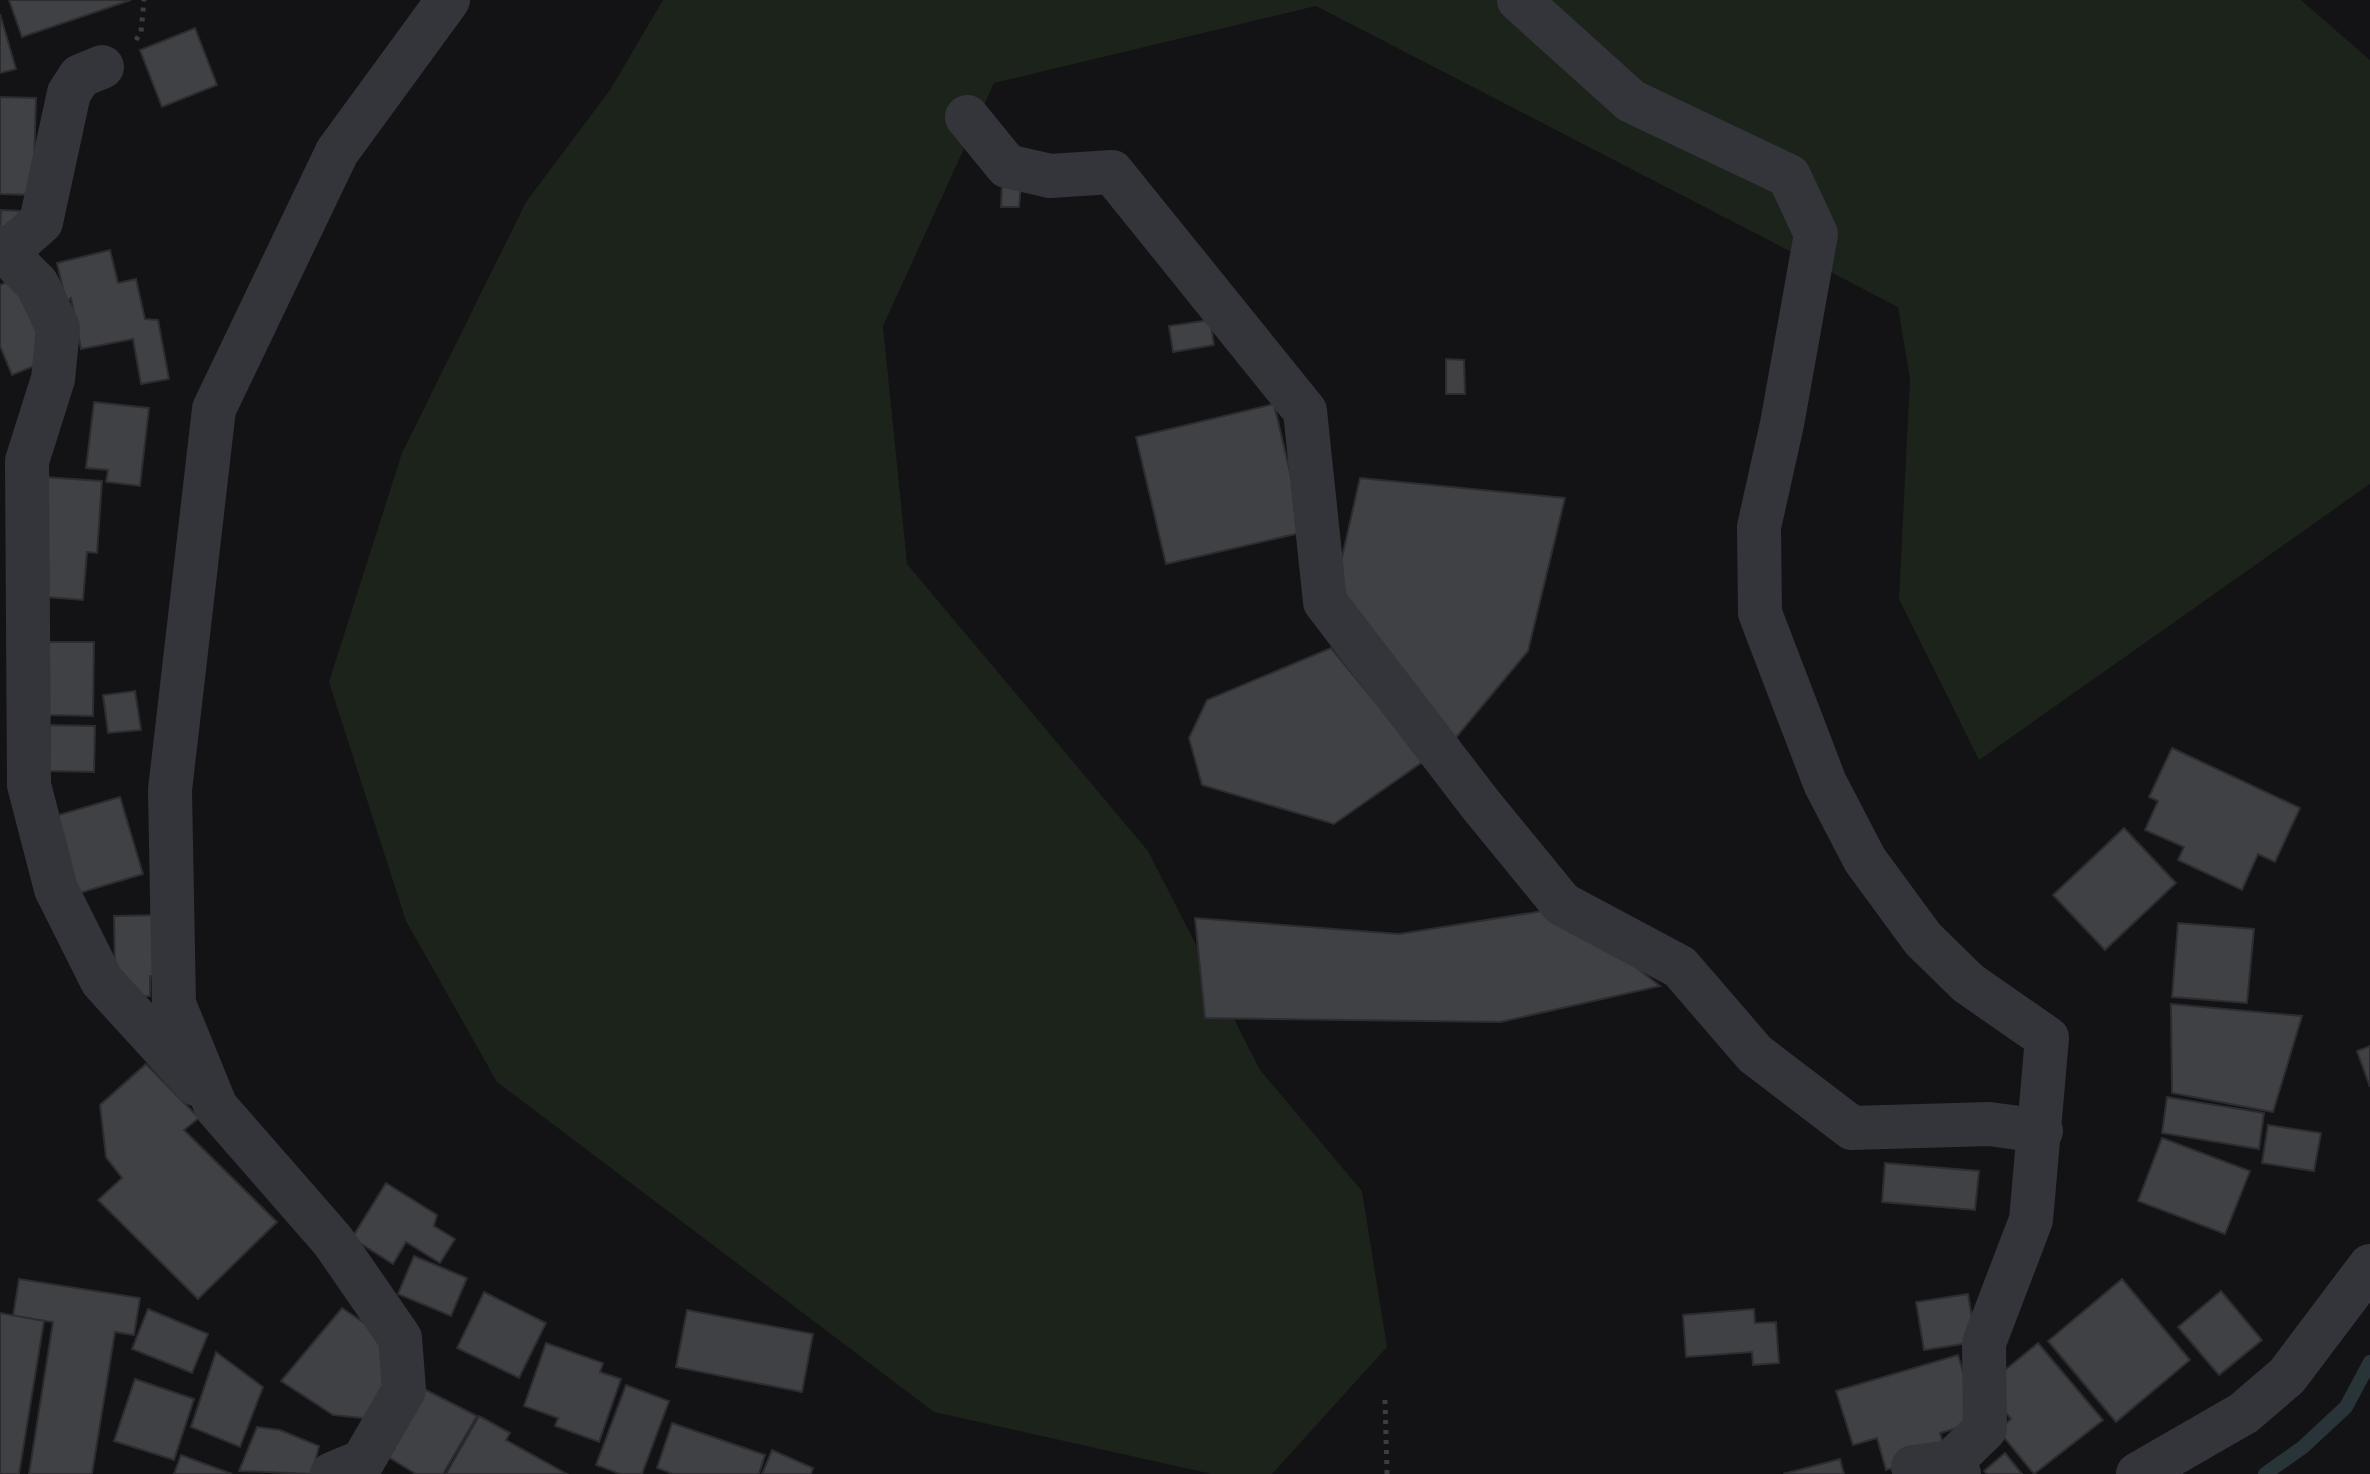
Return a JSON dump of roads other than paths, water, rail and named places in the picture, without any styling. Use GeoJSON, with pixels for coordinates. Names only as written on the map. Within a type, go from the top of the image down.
{"type":"FeatureCollection","features":[{"type":"Feature","properties":{"kind":"street"},"geometry":{"type":"LineString","coordinates":[[216,1107],[174,1004],[170,790],[214,409],[337,152],[448,0]]}},
{"type":"Feature","properties":{"kind":"street"},"geometry":{"type":"LineString","coordinates":[[1519,0],[1631,101],[1789,176],[1816,234],[1782,424],[1759,527],[1760,613],[1825,783],[1865,860],[1923,939],[1968,983],[2047,1038],[2031,1220],[1984,1343],[1985,1429],[1942,1470]]}},
{"type":"Feature","properties":{"kind":"street"},"geometry":{"type":"LineString","coordinates":[[102,67],[80,76],[69,93],[41,222],[3,250],[37,284],[58,328],[53,379],[27,461],[29,785],[56,889],[102,981],[333,1241],[400,1338],[404,1390],[359,1470]]}},
{"type":"Feature","properties":{"kind":"street"},"geometry":{"type":"LineString","coordinates":[[967,117],[1007,166],[1050,176],[1112,172],[1305,411],[1325,602],[1481,805],[1562,904],[1680,967],[1755,1054],[1852,1128],[1989,1124],[2041,1131]]}},
{"type":"Feature","properties":{"kind":"street"},"geometry":{"type":"LineString","coordinates":[[2138,1474],[2244,1413],[2287,1376],[2370,1266]]}},
{"type":"Feature","properties":{"kind":"waterway"},"geometry":{"type":"LineString","coordinates":[[2265,1474],[2303,1447],[2346,1407],[2370,1362]]}}]}
